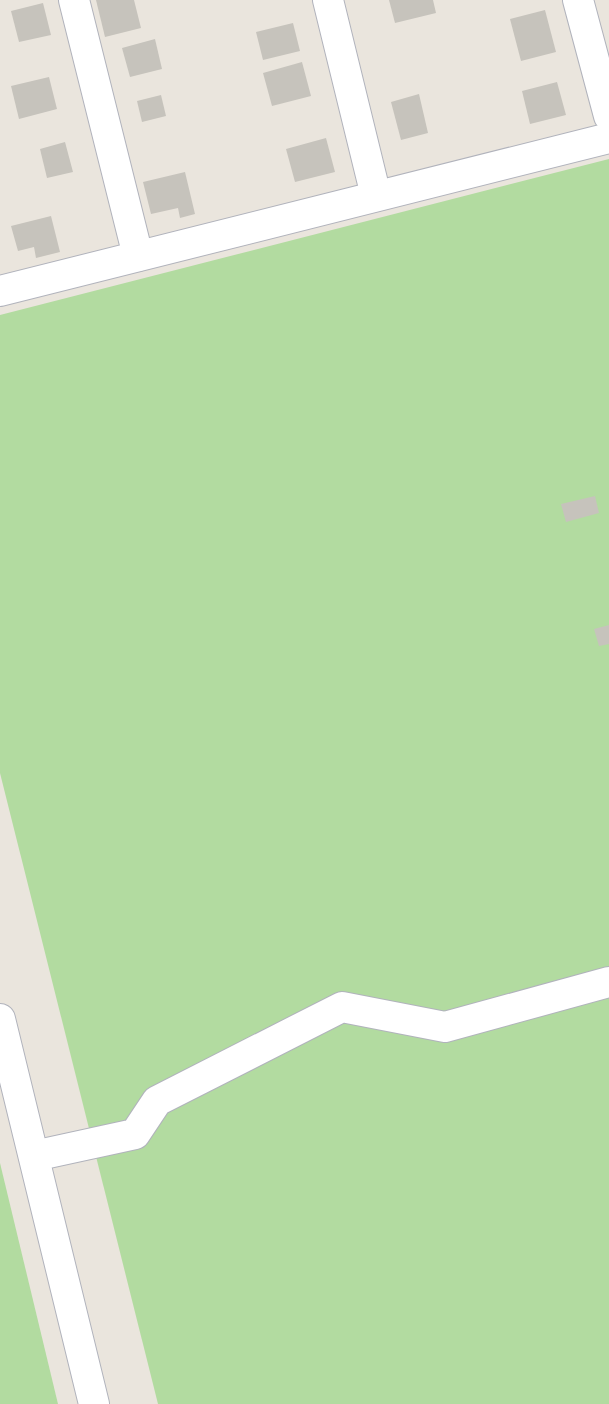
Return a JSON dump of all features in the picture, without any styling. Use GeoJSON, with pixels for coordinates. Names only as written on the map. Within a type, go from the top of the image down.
{"type":"FeatureCollection","features":[{"type":"Feature","properties":{"kind":"street"},"geometry":{"type":"LineString","coordinates":[[74,0],[138,256]]}},
{"type":"Feature","properties":{"kind":"street"},"geometry":{"type":"LineString","coordinates":[[328,0],[376,196]]}},
{"type":"Feature","properties":{"kind":"street"},"geometry":{"type":"LineString","coordinates":[[578,0],[609,116]]}},
{"type":"Feature","properties":{"kind":"street"},"geometry":{"type":"LineString","coordinates":[[0,291],[609,138]]}},
{"type":"Feature","properties":{"kind":"street"},"geometry":{"type":"LineString","coordinates":[[34,1156],[135,1134],[157,1101],[342,1008],[445,1027],[609,982]]}},
{"type":"Feature","properties":{"kind":"street"},"geometry":{"type":"LineString","coordinates":[[0,1019],[94,1404]]}},
{"type":"Feature","properties":{"kind":"green space"},"geometry":{"type":"Polygon","coordinates":[[[609,159],[609,1404],[158,1404],[0,773],[0,315],[609,159]]]}},
{"type":"Feature","properties":{"kind":"green space"},"geometry":{"type":"Polygon","coordinates":[[[0,1163],[58,1404],[0,1404],[0,1163]]]}},
{"type":"Feature","properties":{"kind":"building"},"geometry":{"type":"Polygon","coordinates":[[[96,0],[134,0],[141,28],[105,37],[96,0]]]}},
{"type":"Feature","properties":{"kind":"building"},"geometry":{"type":"Polygon","coordinates":[[[389,0],[433,0],[436,13],[395,23],[389,0]]]}},
{"type":"Feature","properties":{"kind":"building"},"geometry":{"type":"Polygon","coordinates":[[[43,3],[51,35],[19,42],[11,11],[43,3]]]}},
{"type":"Feature","properties":{"kind":"building"},"geometry":{"type":"Polygon","coordinates":[[[545,10],[556,52],[521,61],[510,19],[545,10]]]}},
{"type":"Feature","properties":{"kind":"building"},"geometry":{"type":"Polygon","coordinates":[[[293,23],[300,51],[263,60],[256,32],[293,23]]]}},
{"type":"Feature","properties":{"kind":"building"},"geometry":{"type":"Polygon","coordinates":[[[155,39],[162,69],[130,77],[122,48],[155,39]]]}},
{"type":"Feature","properties":{"kind":"building"},"geometry":{"type":"Polygon","coordinates":[[[302,62],[311,96],[272,106],[263,73],[302,62]]]}},
{"type":"Feature","properties":{"kind":"building"},"geometry":{"type":"Polygon","coordinates":[[[49,77],[57,109],[19,119],[11,86],[49,77]]]}},
{"type":"Feature","properties":{"kind":"building"},"geometry":{"type":"Polygon","coordinates":[[[557,82],[566,115],[530,124],[522,91],[557,82]]]}},
{"type":"Feature","properties":{"kind":"building"},"geometry":{"type":"Polygon","coordinates":[[[419,94],[428,133],[401,140],[391,102],[419,94]]]}},
{"type":"Feature","properties":{"kind":"building"},"geometry":{"type":"Polygon","coordinates":[[[161,95],[166,116],[142,122],[137,101],[161,95]]]}},
{"type":"Feature","properties":{"kind":"building"},"geometry":{"type":"Polygon","coordinates":[[[326,138],[335,172],[295,182],[286,149],[326,138]]]}},
{"type":"Feature","properties":{"kind":"building"},"geometry":{"type":"Polygon","coordinates":[[[65,142],[73,172],[47,178],[40,149],[65,142]]]}},
{"type":"Feature","properties":{"kind":"building"},"geometry":{"type":"Polygon","coordinates":[[[185,172],[195,214],[180,218],[178,208],[151,214],[143,182],[185,172]]]}},
{"type":"Feature","properties":{"kind":"building"},"geometry":{"type":"Polygon","coordinates":[[[51,216],[60,252],[36,258],[34,247],[18,251],[11,226],[51,216]]]}},
{"type":"Feature","properties":{"kind":"building"},"geometry":{"type":"Polygon","coordinates":[[[595,496],[599,513],[566,522],[561,504],[595,496]]]}},
{"type":"Feature","properties":{"kind":"building"},"geometry":{"type":"Polygon","coordinates":[[[609,625],[609,644],[599,646],[594,629],[609,625]]]}}]}
